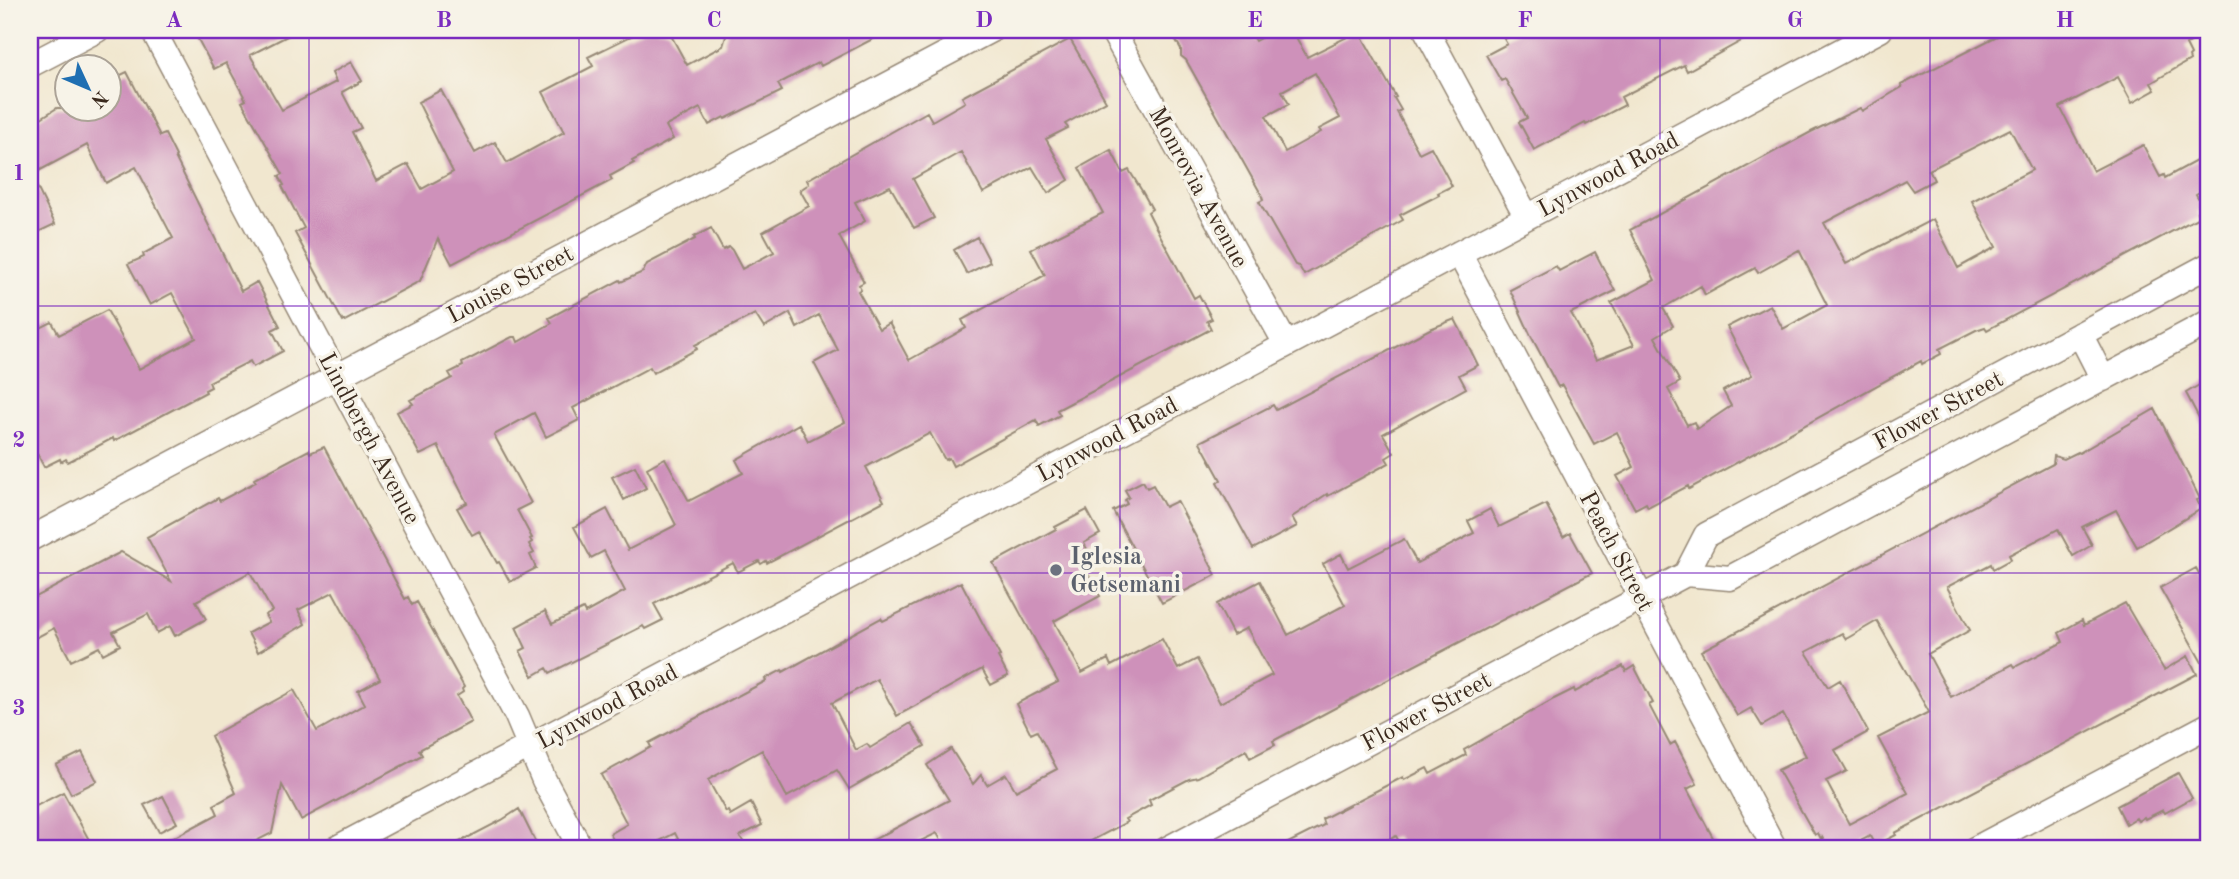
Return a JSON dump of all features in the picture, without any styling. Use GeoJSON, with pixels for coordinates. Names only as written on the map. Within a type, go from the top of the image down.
{"type":"FeatureCollection","features":[{"type":"Feature","properties":{"kind":"street"},"geometry":{"type":"LineString","coordinates":[[30,65],[97,30]]}},
{"type":"Feature","properties":{"kind":"street","name":"Lindbergh Avenue"},"geometry":{"type":"LineString","coordinates":[[153,30],[517,716],[544,780],[581,849]]}},
{"type":"Feature","properties":{"kind":"street","name":"Louise Street"},"geometry":{"type":"LineString","coordinates":[[30,539],[991,30]]}},
{"type":"Feature","properties":{"kind":"street","name":"Monrovia Avenue"},"geometry":{"type":"LineString","coordinates":[[1112,30],[1286,344]]}},
{"type":"Feature","properties":{"kind":"street"},"geometry":{"type":"LineString","coordinates":[[1426,30],[1527,217]]}},
{"type":"Feature","properties":{"kind":"street","name":"Lynwood Road"},"geometry":{"type":"LineString","coordinates":[[335,849],[1880,30]]}},
{"type":"Feature","properties":{"kind":"street","name":"Peach Street"},"geometry":{"type":"LineString","coordinates":[[1459,253],[1775,849]]}},
{"type":"Feature","properties":{"kind":"street","name":"Flower Street"},"geometry":{"type":"LineString","coordinates":[[1686,574],[1706,535],[2209,265]]}},
{"type":"Feature","properties":{"kind":"street","name":"Flower Street"},"geometry":{"type":"LineString","coordinates":[[1167,849],[1686,574],[1730,578],[2209,323]]}},
{"type":"Feature","properties":{"kind":"street"},"geometry":{"type":"LineString","coordinates":[[2080,334],[2103,379]]}},
{"type":"Feature","properties":{"kind":"street"},"geometry":{"type":"LineString","coordinates":[[1975,849],[2209,725]]}},
{"type":"Feature","properties":{"kind":"building"},"geometry":{"type":"Polygon","coordinates":[[[193,30],[299,30],[250,55],[282,110],[336,82],[332,73],[351,62],[362,81],[342,92],[361,128],[352,132],[376,181],[408,164],[422,189],[453,172],[418,102],[441,90],[475,153],[495,142],[507,163],[564,132],[543,92],[593,66],[588,57],[643,30],[668,30],[687,65],[723,46],[728,30],[890,30],[821,66],[819,62],[778,84],[782,91],[725,119],[724,117],[709,125],[700,108],[666,126],[673,139],[632,161],[634,163],[610,176],[612,180],[452,264],[438,238],[420,281],[343,322],[295,233],[304,228],[282,186],[284,185],[279,176],[283,174],[242,102],[246,100],[226,63],[214,69],[193,30]]]}},
{"type":"Feature","properties":{"kind":"building"},"geometry":{"type":"Polygon","coordinates":[[[1170,30],[1234,30],[1238,37],[1249,31],[1255,41],[1276,30],[1292,30],[1307,57],[1359,31],[1396,97],[1394,98],[1401,110],[1397,112],[1419,153],[1431,147],[1452,186],[1400,215],[1403,220],[1304,275],[1299,266],[1295,265],[1259,202],[1263,200],[1261,194],[1186,60],[1181,56],[1181,49],[1170,30]],[[1315,73],[1282,91],[1289,104],[1266,116],[1285,152],[1340,118],[1315,73]]]}},
{"type":"Feature","properties":{"kind":"building"},"geometry":{"type":"Polygon","coordinates":[[[1522,30],[1761,30],[1687,71],[1684,65],[1621,97],[1625,105],[1534,150],[1519,122],[1527,118],[1505,79],[1501,81],[1486,55],[1507,44],[1504,39],[1522,30]]]}},
{"type":"Feature","properties":{"kind":"building"},"geometry":{"type":"Polygon","coordinates":[[[2009,30],[2209,30],[2186,45],[2191,55],[2190,60],[2151,83],[2155,90],[2132,103],[2118,77],[2060,107],[2093,171],[2143,145],[2160,177],[2164,175],[2165,178],[2209,154],[2209,186],[2196,194],[2204,208],[2197,212],[2199,217],[1987,330],[1985,327],[1976,330],[1939,349],[1941,354],[1922,364],[1921,361],[1689,489],[1688,486],[1648,507],[1646,503],[1635,509],[1617,476],[1634,467],[1617,432],[1594,444],[1562,385],[1558,387],[1510,290],[1556,266],[1559,271],[1595,252],[1615,291],[1571,313],[1596,360],[1634,345],[1611,303],[1655,280],[1630,230],[1811,132],[1860,108],[1862,111],[1902,87],[1901,85],[2009,30]],[[2010,129],[1929,170],[1934,180],[1913,191],[1905,180],[1824,223],[1846,264],[1933,219],[1958,268],[1996,247],[1972,201],[2032,170],[2010,129]],[[1799,250],[1758,273],[1755,268],[1705,295],[1701,286],[1663,308],[1673,326],[1655,337],[1680,382],[1668,389],[1687,425],[1694,422],[1697,429],[1731,406],[1723,391],[1752,375],[1727,327],[1770,305],[1783,329],[1827,305],[1799,250]]]}},
{"type":"Feature","properties":{"kind":"building"},"geometry":{"type":"Polygon","coordinates":[[[1070,39],[1106,101],[1065,124],[1068,128],[1046,139],[1069,180],[1048,193],[1032,167],[983,193],[961,152],[913,179],[934,218],[914,228],[890,186],[855,202],[865,221],[839,236],[864,282],[859,285],[861,289],[858,291],[879,329],[889,323],[909,360],[966,328],[962,320],[1045,275],[1031,249],[1103,213],[1079,168],[1111,150],[1123,173],[1129,170],[1142,191],[1152,209],[1148,212],[1194,298],[1199,295],[1212,319],[1207,321],[1211,329],[1057,410],[1060,415],[1039,426],[1036,420],[953,466],[949,458],[945,460],[930,433],[866,467],[884,501],[767,563],[766,561],[761,564],[759,561],[738,572],[733,563],[654,604],[663,620],[645,629],[643,626],[550,673],[547,668],[533,676],[520,651],[526,648],[516,627],[545,611],[552,624],[583,609],[585,613],[625,591],[604,551],[591,558],[574,527],[607,509],[628,550],[676,525],[647,468],[665,458],[689,501],[743,473],[736,460],[799,424],[808,441],[845,422],[814,363],[838,350],[819,315],[797,328],[790,313],[764,328],[755,314],[695,345],[697,349],[653,373],[650,367],[573,408],[579,420],[546,437],[534,413],[494,435],[531,503],[517,510],[532,538],[529,544],[534,553],[530,555],[536,568],[510,582],[479,531],[472,535],[457,508],[467,503],[438,446],[420,455],[397,412],[413,404],[410,400],[452,378],[449,373],[463,366],[462,363],[512,337],[516,337],[518,342],[552,323],[549,318],[620,280],[621,282],[643,272],[647,264],[711,228],[723,250],[729,247],[732,250],[742,269],[774,252],[763,232],[809,206],[800,190],[809,184],[807,180],[927,112],[932,121],[965,102],[962,97],[1070,39]]]}},
{"type":"Feature","properties":{"kind":"building"},"geometry":{"type":"Polygon","coordinates":[[[127,72],[160,136],[165,134],[241,291],[257,282],[280,326],[272,330],[283,351],[253,367],[250,361],[209,382],[211,387],[205,390],[206,392],[114,441],[113,438],[68,462],[66,459],[61,462],[60,459],[44,467],[30,440],[30,333],[52,322],[59,335],[107,310],[139,369],[196,338],[172,293],[150,305],[128,264],[173,238],[136,167],[106,183],[87,145],[31,175],[55,224],[36,233],[30,220],[30,125],[52,111],[52,122],[122,122],[122,74],[127,72]]]}},
{"type":"Feature","properties":{"kind":"building"},"geometry":{"type":"Polygon","coordinates":[[[977,237],[990,262],[967,274],[954,250],[977,237]]]}},
{"type":"Feature","properties":{"kind":"building"},"geometry":{"type":"Polygon","coordinates":[[[1455,319],[1478,365],[1459,375],[1466,388],[1383,434],[1394,453],[1386,458],[1389,463],[1328,496],[1327,494],[1292,517],[1297,526],[1253,549],[1217,483],[1221,480],[1200,442],[1273,405],[1276,410],[1430,329],[1455,319]]]}},
{"type":"Feature","properties":{"kind":"building"},"geometry":{"type":"Polygon","coordinates":[[[2209,379],[2209,437],[2186,393],[2209,379]]]}},
{"type":"Feature","properties":{"kind":"building"},"geometry":{"type":"Polygon","coordinates":[[[2155,409],[2200,499],[2197,500],[2201,509],[2137,547],[2116,510],[2082,527],[2092,545],[2073,556],[2058,529],[2009,555],[2011,559],[1993,569],[1991,564],[1947,587],[1970,630],[1928,654],[1951,697],[2013,664],[2015,667],[2063,642],[2059,633],[2082,620],[2084,625],[2125,603],[2164,670],[2188,656],[2197,674],[1875,846],[1870,836],[1845,849],[1829,849],[1818,833],[1815,835],[1778,770],[1806,756],[1783,714],[1762,726],[1751,708],[1737,716],[1701,651],[2053,464],[2054,456],[2064,459],[2155,409]],[[1877,621],[1846,639],[1842,633],[1806,652],[1828,687],[1840,680],[1868,732],[1835,750],[1847,771],[1826,781],[1849,824],[1908,793],[1878,738],[1929,712],[1877,621]]]}},
{"type":"Feature","properties":{"kind":"building"},"geometry":{"type":"Polygon","coordinates":[[[324,447],[405,599],[408,597],[412,605],[417,602],[464,687],[463,692],[457,696],[471,722],[419,750],[422,755],[301,820],[282,785],[272,833],[240,849],[152,849],[218,814],[214,805],[236,793],[211,736],[294,690],[317,731],[365,704],[358,691],[380,679],[333,592],[298,610],[305,624],[258,652],[248,633],[269,622],[265,615],[272,611],[250,572],[196,601],[206,619],[175,636],[170,626],[157,633],[148,614],[113,632],[120,645],[103,654],[99,647],[71,661],[54,628],[30,641],[30,600],[121,552],[171,581],[147,537],[218,498],[220,501],[256,482],[254,479],[309,450],[310,453],[324,447]]]}},
{"type":"Feature","properties":{"kind":"building"},"geometry":{"type":"Polygon","coordinates":[[[635,466],[646,488],[624,500],[612,477],[635,466]]]}},
{"type":"Feature","properties":{"kind":"building"},"geometry":{"type":"Polygon","coordinates":[[[1143,481],[1147,488],[1153,485],[1165,507],[1177,501],[1216,575],[1162,603],[1113,511],[1127,504],[1125,500],[1129,497],[1125,490],[1143,481]]]}},
{"type":"Feature","properties":{"kind":"building"},"geometry":{"type":"Polygon","coordinates":[[[1546,504],[1563,537],[1570,533],[1592,573],[1273,741],[1275,745],[1250,758],[1246,750],[1149,800],[1151,805],[1125,819],[1127,822],[1076,849],[946,849],[937,833],[904,849],[856,849],[949,800],[927,765],[951,749],[973,784],[981,775],[987,785],[1006,774],[1016,791],[1057,769],[1037,731],[1031,734],[1016,704],[1058,682],[993,563],[1087,510],[1100,534],[1084,543],[1088,551],[1078,556],[1100,596],[1054,621],[1082,673],[1108,659],[1111,666],[1162,639],[1178,669],[1197,659],[1220,703],[1272,675],[1247,628],[1233,635],[1217,604],[1260,581],[1288,635],[1345,605],[1323,564],[1341,554],[1348,568],[1404,539],[1417,563],[1474,533],[1468,521],[1490,509],[1499,527],[1546,504]]]}},
{"type":"Feature","properties":{"kind":"building"},"geometry":{"type":"Polygon","coordinates":[[[2196,568],[2209,592],[2209,675],[2160,588],[2196,568]]]}},
{"type":"Feature","properties":{"kind":"building"},"geometry":{"type":"Polygon","coordinates":[[[961,582],[1008,676],[991,685],[982,669],[897,716],[877,679],[832,703],[856,750],[867,744],[870,748],[911,723],[925,746],[849,789],[837,770],[787,797],[762,750],[708,780],[730,815],[751,803],[762,825],[740,836],[747,849],[683,849],[675,833],[644,849],[618,849],[610,834],[627,824],[601,775],[651,747],[649,743],[766,681],[765,679],[782,670],[783,672],[881,618],[883,621],[961,582]]]}},
{"type":"Feature","properties":{"kind":"building"},"geometry":{"type":"Polygon","coordinates":[[[1623,666],[1626,671],[1634,666],[1653,703],[1649,705],[1670,745],[1675,742],[1697,784],[1687,789],[1719,849],[1403,849],[1396,836],[1369,849],[1276,849],[1324,825],[1322,819],[1403,777],[1404,780],[1427,768],[1430,774],[1466,755],[1464,750],[1554,699],[1574,689],[1575,692],[1623,666]]]}},
{"type":"Feature","properties":{"kind":"building"},"geometry":{"type":"Polygon","coordinates":[[[82,752],[97,781],[71,794],[56,765],[82,752]]]}},
{"type":"Feature","properties":{"kind":"building"},"geometry":{"type":"Polygon","coordinates":[[[2178,773],[2192,798],[2165,813],[2163,810],[2126,824],[2117,806],[2178,773]]]}},
{"type":"Feature","properties":{"kind":"building"},"geometry":{"type":"Polygon","coordinates":[[[63,792],[94,849],[30,849],[30,809],[63,792]]]}},
{"type":"Feature","properties":{"kind":"building"},"geometry":{"type":"Polygon","coordinates":[[[163,796],[177,823],[159,832],[144,805],[163,796]]]}},
{"type":"Feature","properties":{"kind":"building"},"geometry":{"type":"Polygon","coordinates":[[[519,809],[539,849],[446,849],[502,820],[519,809]]]}},
{"type":"Feature","properties":{"kind":"place","name":"Iglesia Getsemani"},"geometry":{"type":"Point","coordinates":[1056,570]}}]}
